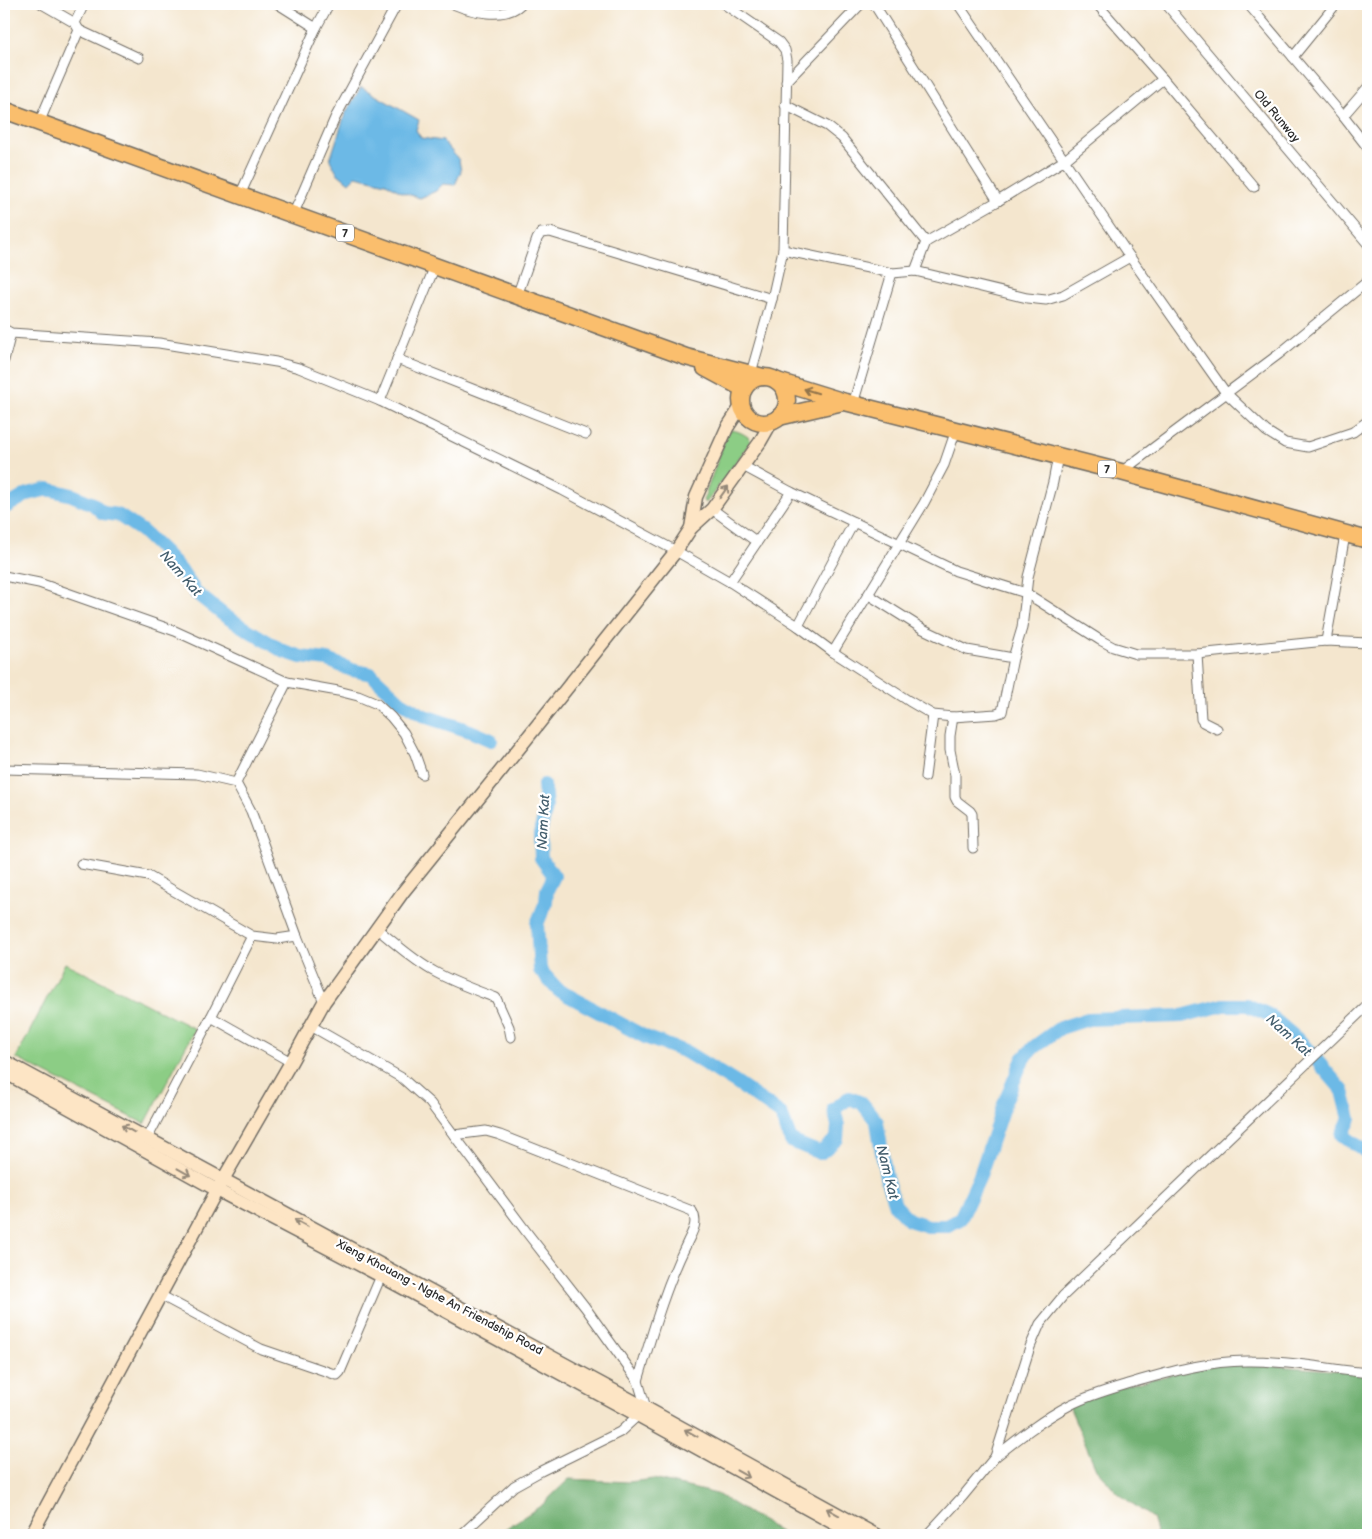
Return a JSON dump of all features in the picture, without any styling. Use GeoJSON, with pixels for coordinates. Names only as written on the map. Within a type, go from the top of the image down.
{"type":"FeatureCollection","features":[{"type":"Feature","properties":{"kind":"highway","name":"7"},"geometry":{"type":"LineString","coordinates":[[4,110],[686,357],[764,377],[849,403],[1121,472],[1368,540]]}},
{"type":"Feature","properties":{"kind":"highway","name":"7"},"geometry":{"type":"LineString","coordinates":[[686,357],[743,398],[747,415],[761,422],[849,403]]}},
{"type":"Feature","properties":{"kind":"highway"},"geometry":{"type":"LineString","coordinates":[[743,398],[750,382],[758,378],[764,377],[783,388],[787,396],[787,408],[776,419]]}},
{"type":"Feature","properties":{"kind":"street"},"geometry":{"type":"LineString","coordinates":[[42,4],[77,27],[140,58]]}},
{"type":"Feature","properties":{"kind":"street"},"geometry":{"type":"LineString","coordinates":[[40,123],[84,4]]}},
{"type":"Feature","properties":{"kind":"street"},"geometry":{"type":"LineString","coordinates":[[278,4],[316,28]]}},
{"type":"Feature","properties":{"kind":"street"},"geometry":{"type":"LineString","coordinates":[[240,195],[316,28],[329,4]]}},
{"type":"Feature","properties":{"kind":"street"},"geometry":{"type":"LineString","coordinates":[[293,215],[335,118],[397,4]]}},
{"type":"Feature","properties":{"kind":"street"},"geometry":{"type":"LineString","coordinates":[[453,4],[474,12],[506,13],[516,9],[521,4]]}},
{"type":"Feature","properties":{"kind":"street"},"geometry":{"type":"LineString","coordinates":[[724,4],[779,42],[785,50],[787,60],[783,250],[772,299],[764,377]]}},
{"type":"Feature","properties":{"kind":"street"},"geometry":{"type":"LineString","coordinates":[[786,82],[861,4]]}},
{"type":"Feature","properties":{"kind":"street"},"geometry":{"type":"LineString","coordinates":[[874,4],[998,201]]}},
{"type":"Feature","properties":{"kind":"street"},"geometry":{"type":"LineString","coordinates":[[958,4],[1130,257],[1226,393],[1266,431],[1285,443],[1308,447],[1353,432],[1368,421]]}},
{"type":"Feature","properties":{"kind":"street"},"geometry":{"type":"LineString","coordinates":[[1097,4],[1254,186]]}},
{"type":"Feature","properties":{"kind":"street","name":"Old Runway"},"geometry":{"type":"LineString","coordinates":[[1166,4],[1368,244]]}},
{"type":"Feature","properties":{"kind":"street"},"geometry":{"type":"LineString","coordinates":[[1248,4],[1368,148]]}},
{"type":"Feature","properties":{"kind":"street"},"geometry":{"type":"LineString","coordinates":[[1293,57],[1336,4]]}},
{"type":"Feature","properties":{"kind":"street"},"geometry":{"type":"LineString","coordinates":[[915,271],[926,242],[1065,160],[1163,79]]}},
{"type":"Feature","properties":{"kind":"street"},"geometry":{"type":"LineString","coordinates":[[1343,116],[1368,87]]}},
{"type":"Feature","properties":{"kind":"street"},"geometry":{"type":"LineString","coordinates":[[785,105],[827,126],[842,138],[926,242]]}},
{"type":"Feature","properties":{"kind":"street"},"geometry":{"type":"LineString","coordinates":[[517,296],[537,239],[541,233],[550,232],[772,299]]}},
{"type":"Feature","properties":{"kind":"street"},"geometry":{"type":"LineString","coordinates":[[783,250],[892,273],[915,271],[1027,298],[1046,300],[1063,295],[1130,257]]}},
{"type":"Feature","properties":{"kind":"street"},"geometry":{"type":"LineString","coordinates":[[380,402],[435,266]]}},
{"type":"Feature","properties":{"kind":"street"},"geometry":{"type":"LineString","coordinates":[[849,403],[892,273]]}},
{"type":"Feature","properties":{"kind":"street"},"geometry":{"type":"LineString","coordinates":[[1121,472],[1279,354],[1368,281]]}},
{"type":"Feature","properties":{"kind":"street"},"geometry":{"type":"LineString","coordinates":[[4,360],[7,331],[159,343],[276,362],[299,368],[380,402],[562,490],[730,582],[908,701],[933,715],[954,717],[1002,712],[1013,658],[1022,628],[1028,577],[1058,456]]}},
{"type":"Feature","properties":{"kind":"street"},"geometry":{"type":"LineString","coordinates":[[397,359],[586,434]]}},
{"type":"Feature","properties":{"kind":"street"},"geometry":{"type":"LineString","coordinates":[[691,528],[696,497],[727,428],[743,398]]}},
{"type":"Feature","properties":{"kind":"street"},"geometry":{"type":"LineString","coordinates":[[31,1535],[220,1185],[324,1002],[403,892],[676,551],[691,528],[712,509],[776,419]]}},
{"type":"Feature","properties":{"kind":"street"},"geometry":{"type":"LineString","coordinates":[[833,652],[924,503],[940,473],[956,430]]}},
{"type":"Feature","properties":{"kind":"street"},"geometry":{"type":"LineString","coordinates":[[743,466],[792,492],[956,571],[1026,593],[1113,647],[1136,654],[1197,654],[1326,641],[1368,643]]}},
{"type":"Feature","properties":{"kind":"street"},"geometry":{"type":"LineString","coordinates":[[730,582],[792,492]]}},
{"type":"Feature","properties":{"kind":"street"},"geometry":{"type":"LineString","coordinates":[[712,509],[757,542]]}},
{"type":"Feature","properties":{"kind":"street"},"geometry":{"type":"LineString","coordinates":[[798,626],[854,522]]}},
{"type":"Feature","properties":{"kind":"street"},"geometry":{"type":"LineString","coordinates":[[1326,641],[1346,535]]}},
{"type":"Feature","properties":{"kind":"street"},"geometry":{"type":"LineString","coordinates":[[4,576],[40,584],[175,631],[287,682],[338,691],[358,696],[377,704],[404,733],[415,754],[422,774]]}},
{"type":"Feature","properties":{"kind":"street"},"geometry":{"type":"LineString","coordinates":[[868,595],[923,629],[967,650],[1013,658]]}},
{"type":"Feature","properties":{"kind":"street"},"geometry":{"type":"LineString","coordinates":[[1197,654],[1201,718],[1203,722],[1217,729]]}},
{"type":"Feature","properties":{"kind":"street"},"geometry":{"type":"LineString","coordinates":[[236,784],[287,682]]}},
{"type":"Feature","properties":{"kind":"street"},"geometry":{"type":"LineString","coordinates":[[925,777],[933,715]]}},
{"type":"Feature","properties":{"kind":"street"},"geometry":{"type":"LineString","coordinates":[[954,717],[950,736],[950,750],[955,775],[955,797],[957,802],[972,814],[973,848]]}},
{"type":"Feature","properties":{"kind":"street"},"geometry":{"type":"LineString","coordinates":[[4,769],[197,774],[236,784],[251,811],[297,936],[324,1002]]}},
{"type":"Feature","properties":{"kind":"street"},"geometry":{"type":"LineString","coordinates":[[81,864],[148,876],[252,936],[276,938],[297,936]]}},
{"type":"Feature","properties":{"kind":"street"},"geometry":{"type":"LineString","coordinates":[[376,928],[403,950],[434,971],[462,985],[496,998],[509,1027],[511,1038]]}},
{"type":"Feature","properties":{"kind":"street"},"geometry":{"type":"LineString","coordinates":[[147,1139],[252,936]]}},
{"type":"Feature","properties":{"kind":"street"},"geometry":{"type":"LineString","coordinates":[[995,1457],[1030,1347],[1040,1324],[1063,1296],[1368,1005]]}},
{"type":"Feature","properties":{"kind":"street"},"geometry":{"type":"LineString","coordinates":[[211,1017],[291,1062]]}},
{"type":"Feature","properties":{"kind":"street"},"geometry":{"type":"LineString","coordinates":[[311,1026],[402,1078],[430,1103],[638,1381]]}},
{"type":"Feature","properties":{"kind":"street","name":"Xieng Khouang - Nghe An Friendship Road"},"geometry":{"type":"LineString","coordinates":[[4,1061],[147,1139],[220,1185],[381,1276],[876,1535]]}},
{"type":"Feature","properties":{"kind":"street","name":"Xieng Khouang - Nghe An Friendship Road"},"geometry":{"type":"LineString","coordinates":[[4,1072],[220,1185],[642,1412],[855,1535]]}},
{"type":"Feature","properties":{"kind":"street"},"geometry":{"type":"LineString","coordinates":[[454,1135],[486,1131],[500,1135],[692,1211],[696,1217],[696,1224],[681,1254],[662,1302],[638,1381],[642,1412],[620,1432],[514,1486],[461,1535]]}},
{"type":"Feature","properties":{"kind":"street"},"geometry":{"type":"LineString","coordinates":[[160,1295],[261,1349],[338,1374],[381,1276]]}},
{"type":"Feature","properties":{"kind":"street"},"geometry":{"type":"LineString","coordinates":[[927,1535],[963,1496],[995,1457],[1038,1424],[1071,1404],[1111,1389],[1156,1376],[1225,1362],[1276,1362],[1368,1374]]}},
{"type":"Feature","properties":{"kind":"green space"},"geometry":{"type":"Polygon","coordinates":[[[730,430],[742,433],[751,440],[706,503],[703,501],[730,430]]]}},
{"type":"Feature","properties":{"kind":"green space"},"geometry":{"type":"Polygon","coordinates":[[[65,963],[195,1029],[145,1124],[16,1058],[65,963]]]}},
{"type":"Feature","properties":{"kind":"green space"},"geometry":{"type":"Polygon","coordinates":[[[1225,1362],[1368,1373],[1368,1535],[1157,1535],[1152,1518],[1119,1494],[1096,1469],[1069,1406],[1111,1389],[1225,1362]]]}},
{"type":"Feature","properties":{"kind":"green space"},"geometry":{"type":"Polygon","coordinates":[[[569,1479],[629,1482],[653,1479],[717,1494],[785,1535],[493,1535],[542,1505],[569,1479]]]}},
{"type":"Feature","properties":{"kind":"water"},"geometry":{"type":"Polygon","coordinates":[[[361,87],[419,120],[416,130],[421,138],[443,141],[459,160],[461,171],[455,185],[443,184],[436,191],[420,198],[401,192],[386,183],[356,176],[349,183],[337,173],[330,160],[345,114],[361,87]]]}},
{"type":"Feature","properties":{"kind":"waterway","name":"Nam Kat"},"geometry":{"type":"LineString","coordinates":[[4,508],[28,494],[48,489],[72,495],[93,504],[103,513],[118,515],[142,531],[164,552],[183,573],[196,593],[225,616],[283,651],[301,657],[328,660],[352,670],[371,674],[401,702],[424,716],[491,740]]}},
{"type":"Feature","properties":{"kind":"waterway","name":"Nam Kat"},"geometry":{"type":"LineString","coordinates":[[544,785],[546,808],[540,834],[541,858],[554,876],[547,890],[546,902],[537,924],[540,970],[558,990],[647,1038],[686,1052],[736,1083],[781,1114],[791,1141],[820,1153],[837,1139],[838,1125],[834,1109],[849,1098],[862,1103],[877,1122],[886,1178],[895,1205],[909,1220],[928,1226],[946,1226],[960,1219],[979,1178],[1004,1104],[1023,1059],[1034,1047],[1060,1028],[1088,1019],[1182,1016],[1223,1005],[1247,1005],[1269,1015],[1301,1042],[1343,1091],[1350,1119],[1342,1135],[1364,1150],[1368,1148]]}}]}
